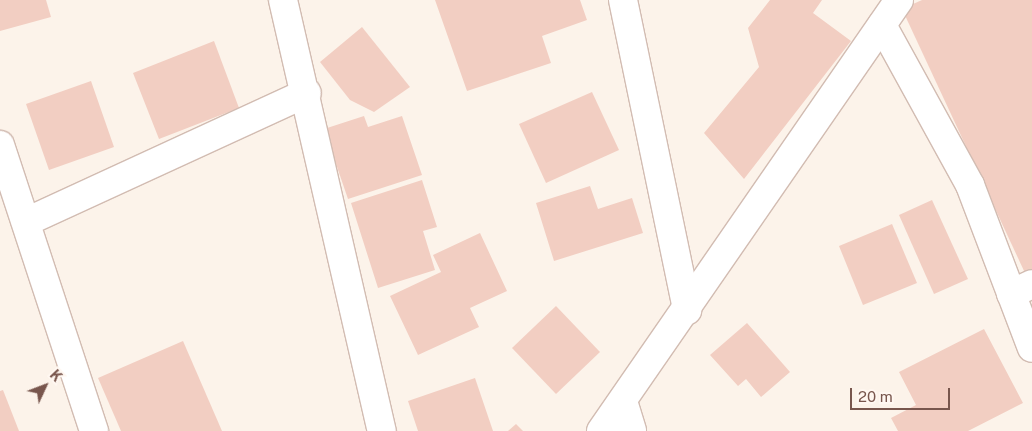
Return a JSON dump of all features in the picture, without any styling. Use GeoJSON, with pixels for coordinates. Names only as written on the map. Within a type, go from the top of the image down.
{"type":"FeatureCollection","features":[{"type":"Feature","properties":{"kind":"street"},"geometry":{"type":"LineString","coordinates":[[283,0],[307,93],[382,431]]}},
{"type":"Feature","properties":{"kind":"street"},"geometry":{"type":"LineString","coordinates":[[623,0],[687,310]]}},
{"type":"Feature","properties":{"kind":"street"},"geometry":{"type":"LineString","coordinates":[[601,431],[687,310],[899,0]]}},
{"type":"Feature","properties":{"kind":"street"},"geometry":{"type":"LineString","coordinates":[[882,25],[970,185],[1022,289],[1032,348]]}},
{"type":"Feature","properties":{"kind":"street"},"geometry":{"type":"LineString","coordinates":[[26,222],[307,93]]}},
{"type":"Feature","properties":{"kind":"street"},"geometry":{"type":"LineString","coordinates":[[0,145],[94,431]]}},
{"type":"Feature","properties":{"kind":"street"},"geometry":{"type":"LineString","coordinates":[[623,401],[632,431]]}},
{"type":"Feature","properties":{"kind":"building"},"geometry":{"type":"Polygon","coordinates":[[[0,0],[46,0],[51,17],[0,31],[0,0]]]}},
{"type":"Feature","properties":{"kind":"building"},"geometry":{"type":"Polygon","coordinates":[[[435,0],[580,0],[587,20],[542,36],[551,63],[467,91],[435,0]]]}},
{"type":"Feature","properties":{"kind":"building"},"geometry":{"type":"Polygon","coordinates":[[[770,0],[822,0],[813,13],[851,41],[744,179],[704,133],[759,67],[748,28],[770,0]]]}},
{"type":"Feature","properties":{"kind":"building"},"geometry":{"type":"Polygon","coordinates":[[[922,0],[1032,0],[1032,269],[1025,273],[902,9],[922,0]]]}},
{"type":"Feature","properties":{"kind":"building"},"geometry":{"type":"Polygon","coordinates":[[[362,27],[410,87],[374,112],[350,100],[320,62],[362,27]]]}},
{"type":"Feature","properties":{"kind":"building"},"geometry":{"type":"Polygon","coordinates":[[[214,41],[239,108],[159,139],[133,73],[214,41]]]}},
{"type":"Feature","properties":{"kind":"building"},"geometry":{"type":"Polygon","coordinates":[[[91,81],[114,147],[49,170],[26,104],[91,81]]]}},
{"type":"Feature","properties":{"kind":"building"},"geometry":{"type":"Polygon","coordinates":[[[592,92],[619,150],[546,183],[519,124],[592,92]]]}},
{"type":"Feature","properties":{"kind":"building"},"geometry":{"type":"Polygon","coordinates":[[[364,116],[368,127],[402,116],[422,175],[348,199],[324,129],[364,116]]]}},
{"type":"Feature","properties":{"kind":"building"},"geometry":{"type":"Polygon","coordinates":[[[422,180],[437,227],[423,231],[435,270],[378,288],[351,203],[422,180]]]}},
{"type":"Feature","properties":{"kind":"building"},"geometry":{"type":"Polygon","coordinates":[[[590,186],[598,209],[632,198],[643,233],[554,261],[536,203],[590,186]]]}},
{"type":"Feature","properties":{"kind":"building"},"geometry":{"type":"Polygon","coordinates":[[[932,200],[968,279],[934,294],[899,215],[932,200]]]}},
{"type":"Feature","properties":{"kind":"building"},"geometry":{"type":"Polygon","coordinates":[[[892,224],[917,283],[863,305],[839,246],[892,224]]]}},
{"type":"Feature","properties":{"kind":"building"},"geometry":{"type":"Polygon","coordinates":[[[480,233],[507,291],[470,308],[479,327],[418,355],[390,296],[441,272],[433,255],[480,233]]]}},
{"type":"Feature","properties":{"kind":"building"},"geometry":{"type":"Polygon","coordinates":[[[556,306],[600,352],[556,394],[512,348],[556,306]]]}},
{"type":"Feature","properties":{"kind":"building"},"geometry":{"type":"Polygon","coordinates":[[[747,323],[790,372],[761,397],[746,379],[738,386],[710,355],[747,323]]]}},
{"type":"Feature","properties":{"kind":"building"},"geometry":{"type":"Polygon","coordinates":[[[984,329],[1023,403],[968,431],[898,431],[891,418],[916,405],[899,372],[984,329]]]}},
{"type":"Feature","properties":{"kind":"building"},"geometry":{"type":"Polygon","coordinates":[[[183,341],[222,431],[121,431],[98,378],[183,341]]]}},
{"type":"Feature","properties":{"kind":"building"},"geometry":{"type":"Polygon","coordinates":[[[475,378],[493,431],[418,431],[408,401],[475,378]]]}},
{"type":"Feature","properties":{"kind":"building"},"geometry":{"type":"Polygon","coordinates":[[[3,390],[19,431],[0,431],[0,391],[3,390]]]}},
{"type":"Feature","properties":{"kind":"building"},"geometry":{"type":"Polygon","coordinates":[[[516,424],[523,431],[508,431],[516,424]]]}}]}
